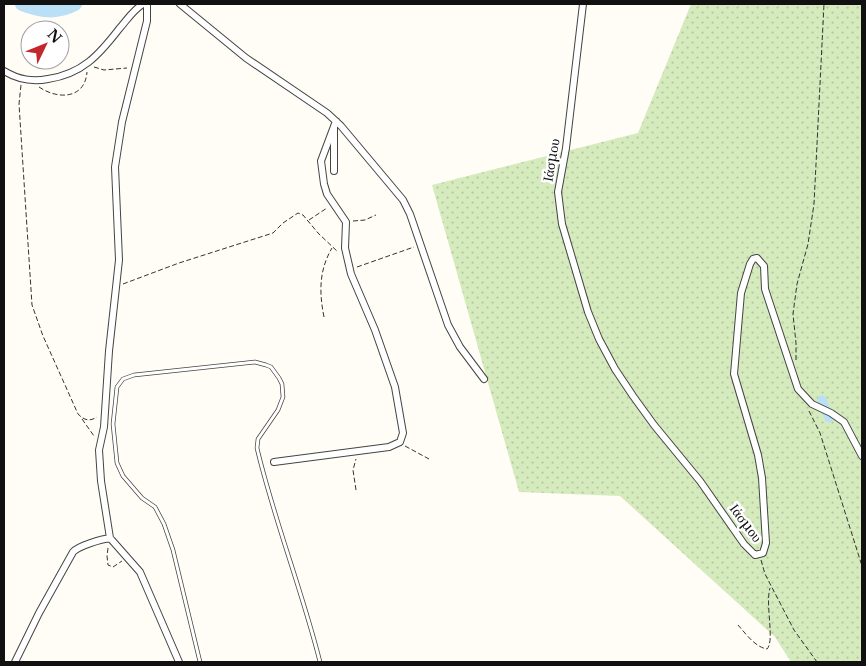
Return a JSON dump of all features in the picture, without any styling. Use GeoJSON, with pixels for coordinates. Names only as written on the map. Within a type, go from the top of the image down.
{"type":"FeatureCollection","features":[{"type":"Feature","properties":{"kind":"street"},"geometry":{"type":"LineString","coordinates":[[4,71],[25,80],[37,81],[56,78],[74,72],[96,57],[131,15],[143,4]]}},
{"type":"Feature","properties":{"kind":"street"},"geometry":{"type":"LineString","coordinates":[[147,4],[146,21],[122,122],[115,167],[119,260],[99,467],[110,538],[140,572],[179,662]]}},
{"type":"Feature","properties":{"kind":"street"},"geometry":{"type":"LineString","coordinates":[[180,4],[238,52],[314,103],[335,123],[403,200],[448,325],[460,347],[484,379]]}},
{"type":"Feature","properties":{"kind":"street","name":"Ιάσμου"},"geometry":{"type":"LineString","coordinates":[[583,4],[566,148],[558,192],[562,224],[588,312],[615,369],[654,425],[700,481],[744,544],[756,555],[759,555],[765,549],[766,544],[762,478],[758,456],[734,374],[741,293],[746,274],[753,259],[757,258],[764,266],[765,289],[798,389],[808,401],[817,407],[831,412],[844,422],[862,456]]}},
{"type":"Feature","properties":{"kind":"street"},"geometry":{"type":"LineString","coordinates":[[334,171],[335,123]]}},
{"type":"Feature","properties":{"kind":"street"},"geometry":{"type":"LineString","coordinates":[[274,462],[389,447],[400,442],[403,433],[395,387],[347,259],[345,219],[327,194],[324,184],[321,160],[335,123]]}},
{"type":"Feature","properties":{"kind":"street"},"geometry":{"type":"LineString","coordinates":[[15,662],[39,613],[73,552],[81,547],[110,538]]}},
{"type":"Feature","properties":{"kind":"lane"},"geometry":{"type":"LineString","coordinates":[[200,662],[169,536],[155,507],[142,498],[124,476],[118,463],[113,424],[116,394],[120,382],[134,375],[255,362],[271,367],[282,384],[283,397],[278,410],[258,438],[257,448],[320,662]]}},
{"type":"Feature","properties":{"kind":"path"},"geometry":{"type":"LineString","coordinates":[[790,366],[796,360],[797,352],[793,314],[794,300],[808,244],[814,204],[824,4]]}},
{"type":"Feature","properties":{"kind":"path"},"geometry":{"type":"LineString","coordinates":[[100,445],[78,414],[72,402],[32,305],[19,104],[25,80],[42,90],[66,95],[75,94],[82,87],[86,78],[88,63],[95,68],[104,70],[135,67]]}},
{"type":"Feature","properties":{"kind":"path"},"geometry":{"type":"LineString","coordinates":[[308,221],[334,203]]}},
{"type":"Feature","properties":{"kind":"path"},"geometry":{"type":"LineString","coordinates":[[116,288],[178,263],[273,233],[298,212],[347,259]]}},
{"type":"Feature","properties":{"kind":"path"},"geometry":{"type":"LineString","coordinates":[[345,219],[360,222],[376,215]]}},
{"type":"Feature","properties":{"kind":"path"},"geometry":{"type":"LineString","coordinates":[[350,270],[407,251],[416,246],[419,241]]}},
{"type":"Feature","properties":{"kind":"path"},"geometry":{"type":"LineString","coordinates":[[324,317],[321,297],[321,274],[324,263],[333,247]]}},
{"type":"Feature","properties":{"kind":"path"},"geometry":{"type":"LineString","coordinates":[[808,401],[810,414],[820,433],[862,566]]}},
{"type":"Feature","properties":{"kind":"path"},"geometry":{"type":"LineString","coordinates":[[82,419],[96,418],[105,410]]}},
{"type":"Feature","properties":{"kind":"path"},"geometry":{"type":"LineString","coordinates":[[400,442],[414,452],[429,459]]}},
{"type":"Feature","properties":{"kind":"path"},"geometry":{"type":"LineString","coordinates":[[356,490],[353,470],[360,451]]}},
{"type":"Feature","properties":{"kind":"path"},"geometry":{"type":"LineString","coordinates":[[110,538],[107,556],[108,564],[113,567],[122,562],[123,551]]}},
{"type":"Feature","properties":{"kind":"path"},"geometry":{"type":"LineString","coordinates":[[759,555],[765,574],[794,630],[817,662]]}},
{"type":"Feature","properties":{"kind":"path"},"geometry":{"type":"LineString","coordinates":[[738,625],[762,648],[767,649],[770,646],[772,639],[768,601],[771,586]]}},
{"type":"Feature","properties":{"kind":"green space"},"geometry":{"type":"Polygon","coordinates":[[[691,4],[862,4],[862,662],[791,662],[775,637],[620,496],[519,492],[432,185],[638,133],[691,4]]]}},
{"type":"Feature","properties":{"kind":"waterway"},"geometry":{"type":"LineString","coordinates":[[22,4],[48,10],[62,9],[75,4]]}},
{"type":"Feature","properties":{"kind":"waterway"},"geometry":{"type":"LineString","coordinates":[[822,400],[829,418]]}}]}
